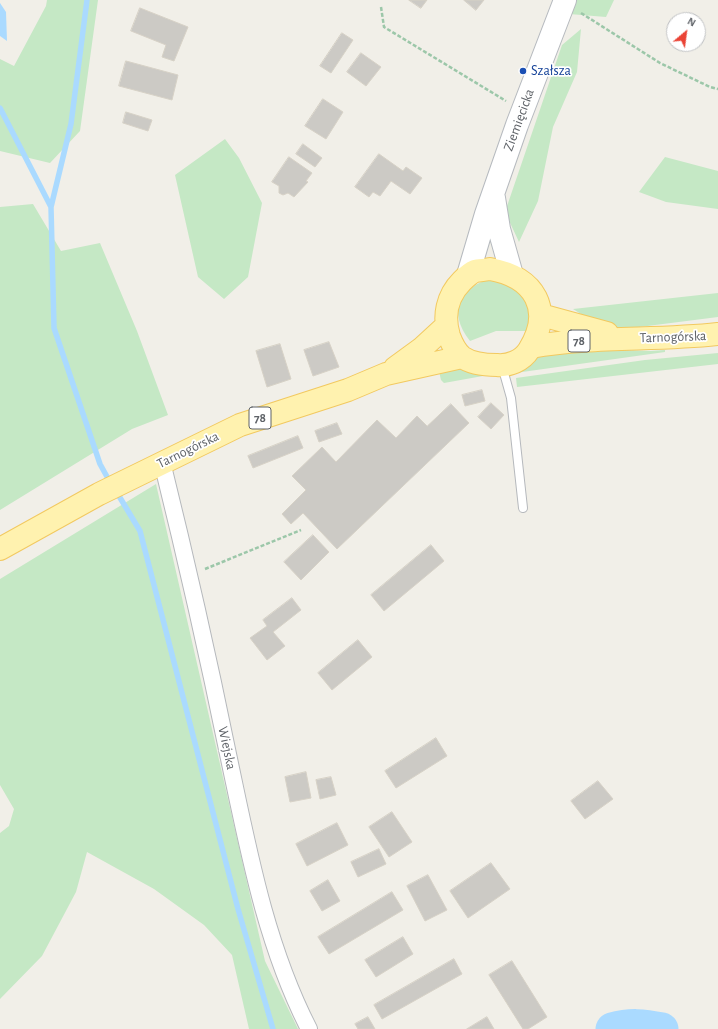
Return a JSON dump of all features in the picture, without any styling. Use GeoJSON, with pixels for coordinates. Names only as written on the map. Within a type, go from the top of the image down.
{"type":"FeatureCollection","features":[{"type":"Feature","properties":{"kind":"main road"},"geometry":{"type":"LineString","coordinates":[[490,269],[512,275],[520,278],[539,305],[541,315],[538,333],[531,347],[526,355],[517,362],[502,366],[479,364],[462,357],[451,343],[446,326],[449,301],[457,286],[468,275],[474,272],[490,269]]}},
{"type":"Feature","properties":{"kind":"main road","name":"Tarnogórska"},"geometry":{"type":"LineString","coordinates":[[541,315],[628,338]]}},
{"type":"Feature","properties":{"kind":"main road","name":"Tarnogórska"},"geometry":{"type":"LineString","coordinates":[[386,374],[421,349],[446,326]]}},
{"type":"Feature","properties":{"kind":"main road","name":"Tarnogórska"},"geometry":{"type":"LineString","coordinates":[[531,347],[559,342],[628,338],[682,338],[718,334]]}},
{"type":"Feature","properties":{"kind":"main road","name":"Tarnogórska"},"geometry":{"type":"LineString","coordinates":[[0,549],[99,494],[240,425],[348,390],[386,374],[462,357]]}},
{"type":"Feature","properties":{"kind":"street","name":"Ziemięcicka"},"geometry":{"type":"LineString","coordinates":[[468,275],[486,214],[494,195],[522,111],[564,0]]}},
{"type":"Feature","properties":{"kind":"street","name":"Ziemięcicka"},"geometry":{"type":"LineString","coordinates":[[494,195],[499,229],[512,275]]}},
{"type":"Feature","properties":{"kind":"street","name":"Wiejska"},"geometry":{"type":"LineString","coordinates":[[162,462],[190,575],[260,896],[281,969],[309,1029]]}},
{"type":"Feature","properties":{"kind":"lane"},"geometry":{"type":"LineString","coordinates":[[502,366],[511,398],[523,508]]}},
{"type":"Feature","properties":{"kind":"path"},"geometry":{"type":"LineString","coordinates":[[564,0],[660,63],[710,87],[718,89]]}},
{"type":"Feature","properties":{"kind":"path"},"geometry":{"type":"LineString","coordinates":[[381,6],[384,27],[522,111]]}},
{"type":"Feature","properties":{"kind":"path"},"geometry":{"type":"LineString","coordinates":[[190,575],[301,530]]}},
{"type":"Feature","properties":{"kind":"green space"},"geometry":{"type":"Polygon","coordinates":[[[47,0],[98,0],[80,131],[50,163],[0,151],[0,59],[14,66],[46,6],[47,0]]]}},
{"type":"Feature","properties":{"kind":"green space"},"geometry":{"type":"Polygon","coordinates":[[[574,0],[614,0],[606,17],[569,14],[574,0]]]}},
{"type":"Feature","properties":{"kind":"green space"},"geometry":{"type":"Polygon","coordinates":[[[581,29],[577,72],[553,127],[538,201],[519,242],[505,212],[562,45],[581,29]]]}},
{"type":"Feature","properties":{"kind":"green space"},"geometry":{"type":"Polygon","coordinates":[[[225,139],[239,158],[262,203],[248,277],[224,299],[198,277],[175,175],[225,139]]]}},
{"type":"Feature","properties":{"kind":"green space"},"geometry":{"type":"Polygon","coordinates":[[[665,157],[718,171],[718,209],[666,202],[639,192],[665,157]]]}},
{"type":"Feature","properties":{"kind":"green space"},"geometry":{"type":"Polygon","coordinates":[[[33,204],[61,251],[100,243],[137,331],[168,415],[132,429],[0,510],[0,207],[33,204]]]}},
{"type":"Feature","properties":{"kind":"green space"},"geometry":{"type":"Polygon","coordinates":[[[494,278],[515,285],[529,304],[530,316],[526,331],[496,331],[470,341],[459,320],[458,310],[460,302],[472,287],[494,278]]]}},
{"type":"Feature","properties":{"kind":"green space"},"geometry":{"type":"Polygon","coordinates":[[[718,293],[718,317],[608,331],[573,309],[718,293]]]}},
{"type":"Feature","properties":{"kind":"green space"},"geometry":{"type":"Polygon","coordinates":[[[564,348],[651,351],[665,350],[665,352],[515,373],[535,356],[564,348]]]}},
{"type":"Feature","properties":{"kind":"green space"},"geometry":{"type":"Polygon","coordinates":[[[718,353],[718,364],[517,387],[516,378],[645,360],[718,353]]]}},
{"type":"Feature","properties":{"kind":"green space"},"geometry":{"type":"Polygon","coordinates":[[[447,366],[494,374],[444,383],[441,380],[438,367],[447,366]]]}},
{"type":"Feature","properties":{"kind":"green space"},"geometry":{"type":"Polygon","coordinates":[[[156,484],[265,961],[298,1029],[249,1029],[232,955],[204,925],[154,889],[87,852],[76,892],[42,956],[0,999],[0,833],[9,826],[14,809],[0,785],[0,579],[156,484]]]}},
{"type":"Feature","properties":{"kind":"water"},"geometry":{"type":"Polygon","coordinates":[[[0,3],[6,12],[7,41],[0,36],[0,3]]]}},
{"type":"Feature","properties":{"kind":"building"},"geometry":{"type":"Polygon","coordinates":[[[409,0],[427,0],[421,8],[409,0]]]}},
{"type":"Feature","properties":{"kind":"building"},"geometry":{"type":"Polygon","coordinates":[[[464,0],[484,0],[476,10],[464,0]]]}},
{"type":"Feature","properties":{"kind":"building"},"geometry":{"type":"Polygon","coordinates":[[[140,8],[188,27],[174,61],[162,57],[166,45],[131,31],[140,8]]]}},
{"type":"Feature","properties":{"kind":"building"},"geometry":{"type":"Polygon","coordinates":[[[342,33],[353,40],[331,73],[320,66],[342,33]]]}},
{"type":"Feature","properties":{"kind":"building"},"geometry":{"type":"Polygon","coordinates":[[[361,53],[381,67],[366,86],[347,72],[361,53]]]}},
{"type":"Feature","properties":{"kind":"building"},"geometry":{"type":"Polygon","coordinates":[[[126,61],[178,75],[172,100],[119,86],[126,61]]]}},
{"type":"Feature","properties":{"kind":"building"},"geometry":{"type":"Polygon","coordinates":[[[323,99],[343,112],[326,139],[305,126],[323,99]]]}},
{"type":"Feature","properties":{"kind":"building"},"geometry":{"type":"Polygon","coordinates":[[[126,112],[152,120],[148,131],[123,123],[126,112]]]}},
{"type":"Feature","properties":{"kind":"building"},"geometry":{"type":"Polygon","coordinates":[[[303,144],[322,158],[315,167],[296,154],[303,144]]]}},
{"type":"Feature","properties":{"kind":"building"},"geometry":{"type":"Polygon","coordinates":[[[379,154],[403,171],[406,167],[422,178],[410,194],[391,181],[380,196],[373,192],[369,197],[355,187],[379,154]]]}},
{"type":"Feature","properties":{"kind":"building"},"geometry":{"type":"Polygon","coordinates":[[[289,157],[312,173],[306,181],[308,182],[294,197],[288,193],[283,195],[279,193],[279,186],[272,182],[289,157]]]}},
{"type":"Feature","properties":{"kind":"building"},"geometry":{"type":"Polygon","coordinates":[[[329,342],[339,367],[313,376],[304,350],[329,342]]]}},
{"type":"Feature","properties":{"kind":"building"},"geometry":{"type":"Polygon","coordinates":[[[280,344],[291,379],[267,387],[256,351],[280,344]]]}},
{"type":"Feature","properties":{"kind":"building"},"geometry":{"type":"Polygon","coordinates":[[[482,390],[485,401],[465,406],[462,395],[482,390]]]}},
{"type":"Feature","properties":{"kind":"building"},"geometry":{"type":"Polygon","coordinates":[[[491,403],[504,415],[491,429],[478,417],[491,403]]]}},
{"type":"Feature","properties":{"kind":"building"},"geometry":{"type":"Polygon","coordinates":[[[451,404],[469,423],[337,549],[303,513],[291,524],[282,514],[306,490],[292,476],[322,447],[336,462],[377,420],[396,438],[417,416],[427,426],[451,404]]]}},
{"type":"Feature","properties":{"kind":"building"},"geometry":{"type":"Polygon","coordinates":[[[337,423],[342,434],[319,442],[315,431],[337,423]]]}},
{"type":"Feature","properties":{"kind":"building"},"geometry":{"type":"Polygon","coordinates":[[[298,436],[303,448],[253,468],[248,456],[298,436]]]}},
{"type":"Feature","properties":{"kind":"building"},"geometry":{"type":"Polygon","coordinates":[[[313,535],[329,552],[301,580],[284,562],[313,535]]]}},
{"type":"Feature","properties":{"kind":"building"},"geometry":{"type":"Polygon","coordinates":[[[431,545],[444,561],[384,611],[371,595],[431,545]]]}},
{"type":"Feature","properties":{"kind":"building"},"geometry":{"type":"Polygon","coordinates":[[[292,598],[301,610],[273,632],[285,646],[267,660],[250,638],[267,626],[263,620],[292,598]]]}},
{"type":"Feature","properties":{"kind":"building"},"geometry":{"type":"Polygon","coordinates":[[[358,640],[372,657],[332,690],[318,673],[358,640]]]}},
{"type":"Feature","properties":{"kind":"building"},"geometry":{"type":"Polygon","coordinates":[[[436,738],[447,756],[396,788],[385,771],[436,738]]]}},
{"type":"Feature","properties":{"kind":"building"},"geometry":{"type":"Polygon","coordinates":[[[306,772],[311,798],[290,802],[285,777],[306,772]]]}},
{"type":"Feature","properties":{"kind":"building"},"geometry":{"type":"Polygon","coordinates":[[[331,777],[336,795],[320,799],[316,780],[331,777]]]}},
{"type":"Feature","properties":{"kind":"building"},"geometry":{"type":"Polygon","coordinates":[[[598,781],[613,799],[585,819],[571,801],[598,781]]]}},
{"type":"Feature","properties":{"kind":"building"},"geometry":{"type":"Polygon","coordinates":[[[392,812],[412,842],[389,857],[369,827],[392,812]]]}},
{"type":"Feature","properties":{"kind":"building"},"geometry":{"type":"Polygon","coordinates":[[[337,823],[348,845],[307,866],[296,844],[337,823]]]}},
{"type":"Feature","properties":{"kind":"building"},"geometry":{"type":"Polygon","coordinates":[[[379,849],[386,864],[358,877],[351,862],[379,849]]]}},
{"type":"Feature","properties":{"kind":"building"},"geometry":{"type":"Polygon","coordinates":[[[491,863],[510,889],[468,918],[450,891],[491,863]]]}},
{"type":"Feature","properties":{"kind":"building"},"geometry":{"type":"Polygon","coordinates":[[[428,875],[447,910],[425,921],[407,886],[428,875]]]}},
{"type":"Feature","properties":{"kind":"building"},"geometry":{"type":"Polygon","coordinates":[[[328,880],[340,901],[322,911],[310,891],[328,880]]]}},
{"type":"Feature","properties":{"kind":"building"},"geometry":{"type":"Polygon","coordinates":[[[392,892],[403,910],[329,954],[318,937],[392,892]]]}},
{"type":"Feature","properties":{"kind":"building"},"geometry":{"type":"Polygon","coordinates":[[[403,937],[413,954],[376,977],[365,960],[403,937]]]}},
{"type":"Feature","properties":{"kind":"building"},"geometry":{"type":"Polygon","coordinates":[[[454,959],[462,974],[382,1019],[374,1005],[454,959]]]}},
{"type":"Feature","properties":{"kind":"building"},"geometry":{"type":"Polygon","coordinates":[[[512,961],[547,1017],[528,1029],[523,1029],[489,975],[512,961]]]}},
{"type":"Feature","properties":{"kind":"building"},"geometry":{"type":"Polygon","coordinates":[[[368,1017],[375,1029],[358,1029],[355,1024],[368,1017]]]}},
{"type":"Feature","properties":{"kind":"building"},"geometry":{"type":"Polygon","coordinates":[[[487,1017],[494,1029],[467,1029],[487,1017]]]}},
{"type":"Feature","properties":{"kind":"waterway"},"geometry":{"type":"LineString","coordinates":[[87,0],[71,124],[51,207],[54,328],[100,464],[111,484]]}},
{"type":"Feature","properties":{"kind":"waterway"},"geometry":{"type":"LineString","coordinates":[[0,108],[51,207]]}},
{"type":"Feature","properties":{"kind":"waterway"},"geometry":{"type":"LineString","coordinates":[[116,491],[140,531],[238,909],[273,1029]]}},
{"type":"Feature","properties":{"kind":"waterway"},"geometry":{"type":"LineString","coordinates":[[612,1029],[625,1026],[662,1029]]}},
{"type":"Feature","properties":{"kind":"place","name":"Szałsza"},"geometry":{"type":"Point","coordinates":[523,71]}}]}
